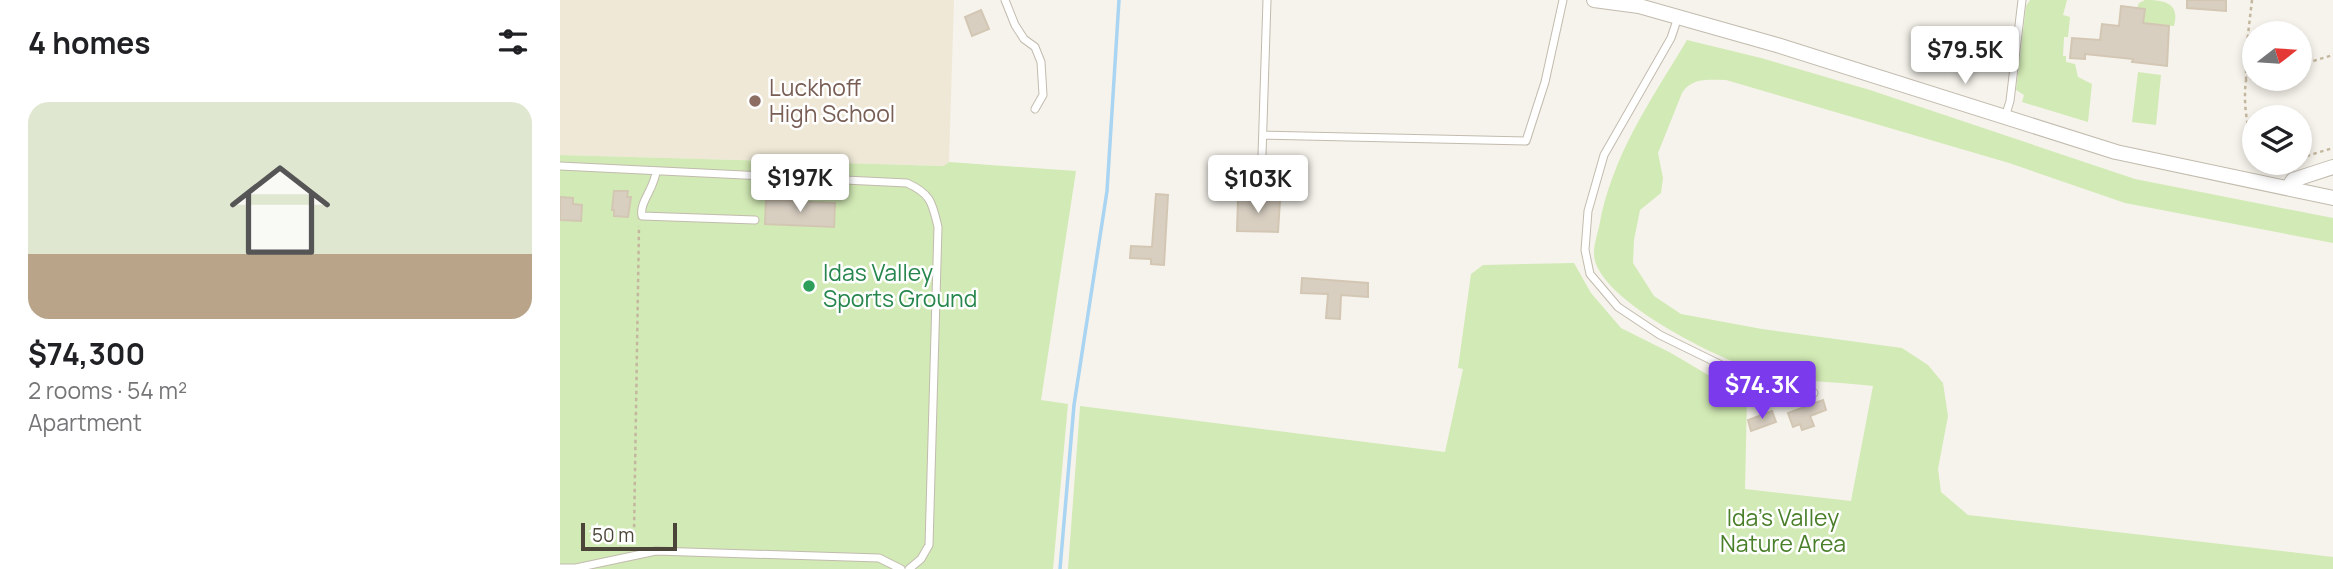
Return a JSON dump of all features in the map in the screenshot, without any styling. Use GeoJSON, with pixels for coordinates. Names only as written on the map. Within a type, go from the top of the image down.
{"type":"FeatureCollection","features":[{"type":"Feature","properties":{"kind":"street"},"geometry":{"type":"LineString","coordinates":[[1594,0],[1639,6],[1678,17],[1903,84],[2116,152],[2333,198]]}},
{"type":"Feature","properties":{"kind":"street"},"geometry":{"type":"LineString","coordinates":[[2288,188],[2293,180],[2333,167]]}},
{"type":"Feature","properties":{"kind":"lane"},"geometry":{"type":"LineString","coordinates":[[1005,0],[1015,24],[1024,39],[1035,47],[1041,62],[1043,94],[1035,109]]}},
{"type":"Feature","properties":{"kind":"lane"},"geometry":{"type":"LineString","coordinates":[[1261,186],[1267,0]]}},
{"type":"Feature","properties":{"kind":"lane"},"geometry":{"type":"LineString","coordinates":[[1263,135],[1526,141],[1545,82],[1563,0]]}},
{"type":"Feature","properties":{"kind":"lane"},"geometry":{"type":"LineString","coordinates":[[2004,118],[2010,101],[2022,0]]}},
{"type":"Feature","properties":{"kind":"lane"},"geometry":{"type":"LineString","coordinates":[[1678,17],[1671,38],[1604,155],[1588,211],[1585,250],[1590,274],[1618,307],[1661,335],[1756,382],[1814,393]]}},
{"type":"Feature","properties":{"kind":"lane"},"geometry":{"type":"LineString","coordinates":[[560,166],[906,183],[922,190],[933,202],[938,227],[929,545],[921,559],[909,569]]}},
{"type":"Feature","properties":{"kind":"lane"},"geometry":{"type":"LineString","coordinates":[[656,170],[655,181],[642,206],[642,216],[755,220]]}},
{"type":"Feature","properties":{"kind":"lane"},"geometry":{"type":"LineString","coordinates":[[560,568],[576,568],[656,551],[714,551],[879,558],[901,569]]}},
{"type":"Feature","properties":{"kind":"path"},"geometry":{"type":"LineString","coordinates":[[2250,21],[2252,0]]}},
{"type":"Feature","properties":{"kind":"path"},"geometry":{"type":"LineString","coordinates":[[2312,61],[2333,55]]}},
{"type":"Feature","properties":{"kind":"path"},"geometry":{"type":"LineString","coordinates":[[2312,154],[2333,148]]}},
{"type":"Feature","properties":{"kind":"path"},"geometry":{"type":"LineString","coordinates":[[619,558],[625,540],[634,532],[639,226],[642,216]]}},
{"type":"Feature","properties":{"kind":"shaded area","name":"Luckhoff High School"},"geometry":{"type":"Polygon","coordinates":[[[560,0],[954,0],[949,162],[945,166],[560,155],[560,0]]]}},
{"type":"Feature","properties":{"kind":"green space"},"geometry":{"type":"Polygon","coordinates":[[[2030,0],[2067,0],[2063,15],[2070,17],[2068,37],[2064,37],[2063,56],[2066,56],[2066,62],[2075,64],[2078,77],[2092,84],[2088,122],[2022,102],[2024,95],[2016,90],[2026,6],[2030,0]]]}},
{"type":"Feature","properties":{"kind":"green space"},"geometry":{"type":"Polygon","coordinates":[[[2145,0],[2169,4],[2175,12],[2174,26],[2143,23],[2145,9],[2137,8],[2139,3],[2145,0]]]}},
{"type":"Feature","properties":{"kind":"green space","name":"Ida's Valley Nature Area"},"geometry":{"type":"Polygon","coordinates":[[[1687,40],[1761,58],[1870,90],[2135,179],[2333,218],[2333,243],[2125,203],[2009,163],[1726,80],[1707,80],[1691,84],[1682,93],[1658,153],[1663,178],[1661,193],[1640,210],[1633,263],[1654,296],[1681,314],[1762,329],[1902,348],[1928,365],[1943,383],[1948,416],[1938,469],[1941,492],[1968,515],[2333,557],[2333,569],[1068,569],[1080,406],[1445,452],[1463,369],[1458,368],[1471,274],[1483,265],[1574,263],[1591,293],[1621,328],[1671,353],[1747,398],[1745,489],[1851,501],[1873,386],[1772,375],[1727,359],[1697,345],[1639,310],[1616,291],[1600,271],[1594,247],[1613,176],[1646,107],[1687,40]]]}},
{"type":"Feature","properties":{"kind":"green space"},"geometry":{"type":"Polygon","coordinates":[[[2138,72],[2161,75],[2156,125],[2132,122],[2138,72]]]}},
{"type":"Feature","properties":{"kind":"green space","name":"Idas Valley Sports Ground"},"geometry":{"type":"Polygon","coordinates":[[[560,155],[944,166],[949,162],[1076,171],[1041,400],[1068,404],[1053,569],[560,569],[560,155]]]}},
{"type":"Feature","properties":{"kind":"building"},"geometry":{"type":"Polygon","coordinates":[[[2187,0],[2226,0],[2226,11],[2187,8],[2187,0]]]}},
{"type":"Feature","properties":{"kind":"building"},"geometry":{"type":"Polygon","coordinates":[[[2121,6],[2145,9],[2143,23],[2169,26],[2167,66],[2085,54],[2085,59],[2070,58],[2072,38],[2100,40],[2102,24],[2119,26],[2121,6]]]}},
{"type":"Feature","properties":{"kind":"building"},"geometry":{"type":"Polygon","coordinates":[[[981,10],[989,29],[972,36],[965,17],[981,10]]]}},
{"type":"Feature","properties":{"kind":"building"},"geometry":{"type":"Polygon","coordinates":[[[614,191],[628,191],[627,197],[631,197],[628,217],[614,216],[614,191]]]}},
{"type":"Feature","properties":{"kind":"building"},"geometry":{"type":"Polygon","coordinates":[[[1156,194],[1168,195],[1164,265],[1151,264],[1151,259],[1130,258],[1131,246],[1152,247],[1156,194]]]}},
{"type":"Feature","properties":{"kind":"building"},"geometry":{"type":"Polygon","coordinates":[[[560,197],[573,198],[573,204],[582,205],[581,221],[560,220],[560,197]]]}},
{"type":"Feature","properties":{"kind":"building"},"geometry":{"type":"Polygon","coordinates":[[[1253,197],[1280,200],[1278,232],[1237,231],[1238,199],[1253,197]]]}},
{"type":"Feature","properties":{"kind":"building"},"geometry":{"type":"Polygon","coordinates":[[[766,200],[835,203],[834,227],[765,224],[766,200]]]}},
{"type":"Feature","properties":{"kind":"building"},"geometry":{"type":"Polygon","coordinates":[[[1302,278],[1368,283],[1368,297],[1341,295],[1340,319],[1326,318],[1328,294],[1301,293],[1302,278]]]}},
{"type":"Feature","properties":{"kind":"building"},"geometry":{"type":"Polygon","coordinates":[[[1823,400],[1826,410],[1810,416],[1814,426],[1802,430],[1800,424],[1793,427],[1788,413],[1823,400]]]}},
{"type":"Feature","properties":{"kind":"building"},"geometry":{"type":"Polygon","coordinates":[[[1772,411],[1776,422],[1751,431],[1748,420],[1772,411]]]}},
{"type":"Feature","properties":{"kind":"waterway"},"geometry":{"type":"LineString","coordinates":[[1060,569],[1074,405],[1107,191],[1119,0]]}},
{"type":"Feature","properties":{"kind":"place","name":"Luckhoff High School"},"geometry":{"type":"Point","coordinates":[755,101]}},
{"type":"Feature","properties":{"kind":"place","name":"Idas Valley Sports Ground"},"geometry":{"type":"Point","coordinates":[809,286]}}]}
